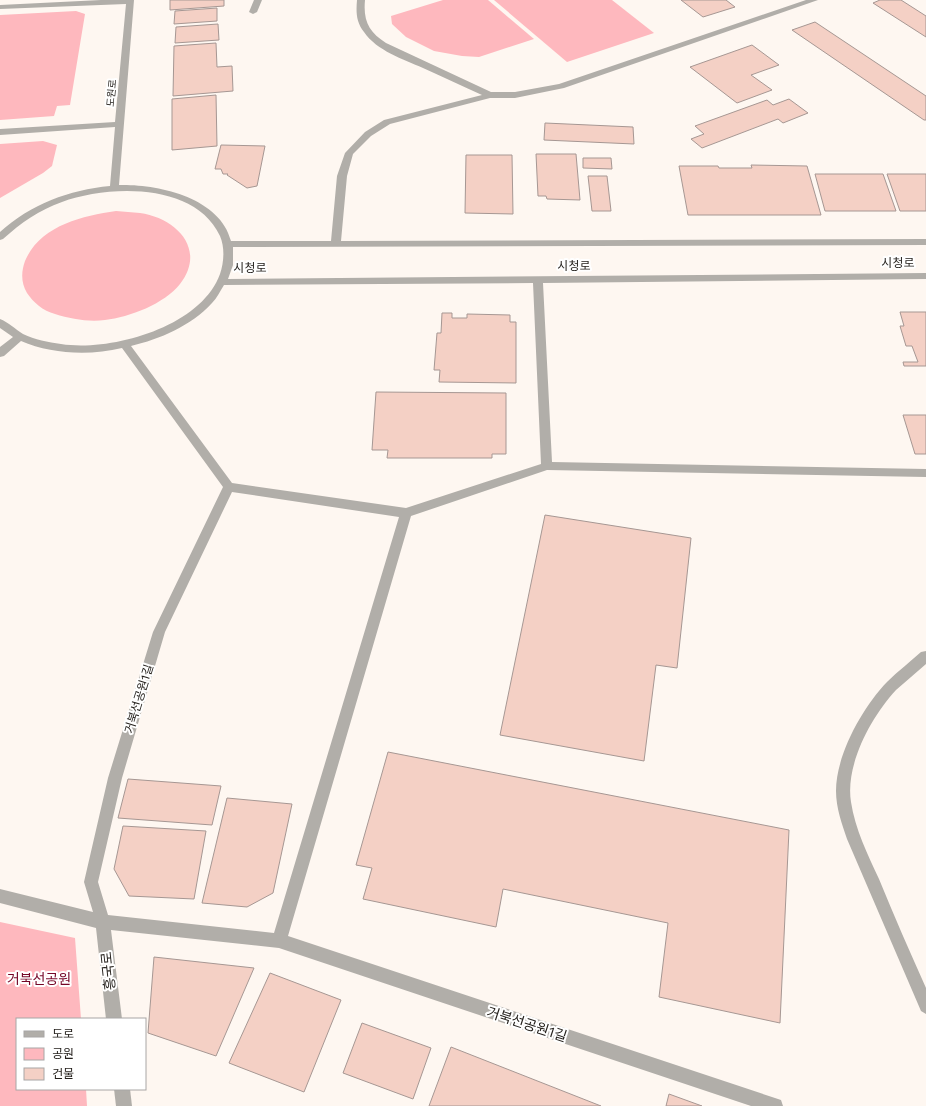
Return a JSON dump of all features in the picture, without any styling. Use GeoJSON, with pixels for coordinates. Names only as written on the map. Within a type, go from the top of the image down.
{"type":"FeatureCollection","features":[{"type":"Feature","properties":{"kind":"street"},"geometry":{"type":"LineString","coordinates":[[253,12],[258,0]]}},
{"type":"Feature","properties":{"kind":"street"},"geometry":{"type":"LineString","coordinates":[[361,0],[360,18],[366,30],[375,40],[391,50],[490,95]]}},
{"type":"Feature","properties":{"kind":"street"},"geometry":{"type":"LineString","coordinates":[[336,244],[340,193],[348,153],[360,140],[387,122],[490,95],[515,95],[561,86],[814,0]]}},
{"type":"Feature","properties":{"kind":"street"},"geometry":{"type":"LineString","coordinates":[[0,8],[13,3],[130,1]]}},
{"type":"Feature","properties":{"kind":"street","name":"도원로"},"geometry":{"type":"LineString","coordinates":[[114,188],[130,1]]}},
{"type":"Feature","properties":{"kind":"street"},"geometry":{"type":"LineString","coordinates":[[0,132],[120,124]]}},
{"type":"Feature","properties":{"kind":"street"},"geometry":{"type":"LineString","coordinates":[[0,237],[8,229],[30,213],[56,201],[85,192],[114,188],[142,188],[190,201],[208,212],[221,227],[228,244],[228,262],[222,282],[207,302],[185,320],[157,334],[125,345],[92,350],[66,349],[40,345],[19,337],[0,324]]}},
{"type":"Feature","properties":{"kind":"street","name":"시청로"},"geometry":{"type":"LineString","coordinates":[[228,244],[926,242]]}},
{"type":"Feature","properties":{"kind":"street","name":"시청로"},"geometry":{"type":"LineString","coordinates":[[222,282],[926,276]]}},
{"type":"Feature","properties":{"kind":"street"},"geometry":{"type":"LineString","coordinates":[[538,279],[547,466]]}},
{"type":"Feature","properties":{"kind":"street"},"geometry":{"type":"LineString","coordinates":[[0,353],[19,337]]}},
{"type":"Feature","properties":{"kind":"street"},"geometry":{"type":"LineString","coordinates":[[125,345],[229,487],[406,513],[547,466],[926,473]]}},
{"type":"Feature","properties":{"kind":"street","name":"거북선공원1길"},"geometry":{"type":"LineString","coordinates":[[103,922],[92,882],[115,778],[159,632],[229,487]]}},
{"type":"Feature","properties":{"kind":"street"},"geometry":{"type":"LineString","coordinates":[[279,941],[406,513]]}},
{"type":"Feature","properties":{"kind":"street"},"geometry":{"type":"LineString","coordinates":[[926,656],[891,687],[865,725],[845,768],[843,792],[846,815],[854,840],[926,1006]]}},
{"type":"Feature","properties":{"kind":"street","name":"거북선공원1길"},"geometry":{"type":"LineString","coordinates":[[0,896],[103,922],[279,941],[775,1106]]}},
{"type":"Feature","properties":{"kind":"street","name":"흥국로"},"geometry":{"type":"LineString","coordinates":[[103,922],[114,1018]]}},
{"type":"Feature","properties":{"kind":"street"},"geometry":{"type":"LineString","coordinates":[[122,1090],[124,1106]]}},
{"type":"Feature","properties":{"kind":"green space"},"geometry":{"type":"Polygon","coordinates":[[[443,0],[488,0],[534,39],[479,57],[462,56],[434,51],[406,37],[392,24],[391,16],[443,0]]]}},
{"type":"Feature","properties":{"kind":"green space"},"geometry":{"type":"Polygon","coordinates":[[[494,0],[612,0],[654,33],[567,62],[494,0]]]}},
{"type":"Feature","properties":{"kind":"green space"},"geometry":{"type":"Polygon","coordinates":[[[76,11],[85,14],[70,105],[57,106],[54,116],[0,120],[0,15],[76,11]]]}},
{"type":"Feature","properties":{"kind":"green space"},"geometry":{"type":"Polygon","coordinates":[[[43,141],[57,145],[52,166],[43,173],[0,198],[0,144],[43,141]]]}},
{"type":"Feature","properties":{"kind":"green space"},"geometry":{"type":"Polygon","coordinates":[[[116,211],[140,213],[153,216],[176,228],[184,237],[189,247],[190,259],[188,271],[180,284],[165,298],[146,308],[125,316],[99,321],[80,320],[51,313],[32,300],[25,289],[22,273],[25,261],[32,249],[41,239],[51,231],[76,220],[116,211]]]}},
{"type":"Feature","properties":{"kind":"green space","name":"거북선공원"},"geometry":{"type":"Polygon","coordinates":[[[0,922],[75,938],[81,1018],[16,1018],[16,1090],[86,1090],[87,1106],[0,1106],[0,922]]]}},
{"type":"Feature","properties":{"kind":"building"},"geometry":{"type":"Polygon","coordinates":[[[170,0],[224,0],[224,6],[170,10],[170,0]]]}},
{"type":"Feature","properties":{"kind":"building"},"geometry":{"type":"Polygon","coordinates":[[[681,0],[726,0],[735,7],[703,17],[681,0]]]}},
{"type":"Feature","properties":{"kind":"building"},"geometry":{"type":"Polygon","coordinates":[[[880,0],[901,0],[926,16],[926,37],[873,3],[880,0]]]}},
{"type":"Feature","properties":{"kind":"building"},"geometry":{"type":"Polygon","coordinates":[[[217,8],[217,21],[174,24],[175,11],[217,8]]]}},
{"type":"Feature","properties":{"kind":"building"},"geometry":{"type":"Polygon","coordinates":[[[815,22],[926,96],[926,120],[792,30],[815,22]]]}},
{"type":"Feature","properties":{"kind":"building"},"geometry":{"type":"Polygon","coordinates":[[[218,24],[219,40],[175,43],[176,27],[218,24]]]}},
{"type":"Feature","properties":{"kind":"building"},"geometry":{"type":"Polygon","coordinates":[[[216,43],[217,67],[232,66],[233,91],[173,96],[174,46],[216,43]]]}},
{"type":"Feature","properties":{"kind":"building"},"geometry":{"type":"Polygon","coordinates":[[[752,45],[779,65],[751,75],[772,90],[737,103],[690,67],[752,45]]]}},
{"type":"Feature","properties":{"kind":"building"},"geometry":{"type":"Polygon","coordinates":[[[216,95],[217,146],[172,150],[172,99],[216,95]]]}},
{"type":"Feature","properties":{"kind":"building"},"geometry":{"type":"Polygon","coordinates":[[[789,99],[808,113],[783,123],[778,119],[702,148],[691,139],[704,134],[695,126],[767,100],[773,105],[789,99]]]}},
{"type":"Feature","properties":{"kind":"building"},"geometry":{"type":"Polygon","coordinates":[[[545,123],[633,127],[634,144],[544,140],[545,123]]]}},
{"type":"Feature","properties":{"kind":"building"},"geometry":{"type":"Polygon","coordinates":[[[221,145],[265,146],[257,186],[247,188],[227,175],[228,174],[223,174],[221,169],[215,169],[221,145]]]}},
{"type":"Feature","properties":{"kind":"building"},"geometry":{"type":"Polygon","coordinates":[[[536,154],[576,154],[580,200],[547,199],[546,196],[538,196],[536,154]]]}},
{"type":"Feature","properties":{"kind":"building"},"geometry":{"type":"Polygon","coordinates":[[[466,155],[512,155],[513,214],[465,213],[466,155]]]}},
{"type":"Feature","properties":{"kind":"building"},"geometry":{"type":"Polygon","coordinates":[[[583,158],[611,158],[612,169],[583,168],[583,158]]]}},
{"type":"Feature","properties":{"kind":"building"},"geometry":{"type":"Polygon","coordinates":[[[751,165],[807,166],[821,215],[688,215],[679,166],[752,168],[751,165]]]}},
{"type":"Feature","properties":{"kind":"building"},"geometry":{"type":"Polygon","coordinates":[[[815,174],[883,174],[896,211],[825,211],[815,174]]]}},
{"type":"Feature","properties":{"kind":"building"},"geometry":{"type":"Polygon","coordinates":[[[887,174],[926,174],[926,211],[900,211],[887,174]]]}},
{"type":"Feature","properties":{"kind":"building"},"geometry":{"type":"Polygon","coordinates":[[[588,176],[607,176],[611,211],[592,211],[588,176]]]}},
{"type":"Feature","properties":{"kind":"building"},"geometry":{"type":"Polygon","coordinates":[[[900,312],[926,312],[926,366],[904,366],[903,362],[918,362],[912,346],[906,346],[900,326],[904,326],[900,312]]]}},
{"type":"Feature","properties":{"kind":"building"},"geometry":{"type":"Polygon","coordinates":[[[442,313],[452,313],[452,318],[467,318],[467,314],[510,315],[510,322],[516,322],[516,383],[439,382],[440,370],[434,370],[437,333],[441,333],[442,313]]]}},
{"type":"Feature","properties":{"kind":"building"},"geometry":{"type":"Polygon","coordinates":[[[376,392],[506,393],[506,454],[492,454],[492,458],[387,458],[388,450],[372,450],[376,392]]]}},
{"type":"Feature","properties":{"kind":"building"},"geometry":{"type":"Polygon","coordinates":[[[903,415],[926,415],[926,454],[915,454],[903,415]]]}},
{"type":"Feature","properties":{"kind":"building"},"geometry":{"type":"Polygon","coordinates":[[[545,515],[691,538],[677,668],[656,665],[644,761],[500,735],[545,515]]]}},
{"type":"Feature","properties":{"kind":"building"},"geometry":{"type":"Polygon","coordinates":[[[388,752],[789,830],[780,1023],[659,997],[668,923],[503,889],[496,927],[363,899],[372,868],[356,865],[388,752]]]}},
{"type":"Feature","properties":{"kind":"building"},"geometry":{"type":"Polygon","coordinates":[[[128,779],[221,786],[212,825],[118,818],[128,779]]]}},
{"type":"Feature","properties":{"kind":"building"},"geometry":{"type":"Polygon","coordinates":[[[227,798],[292,804],[273,893],[247,907],[202,903],[227,798]]]}},
{"type":"Feature","properties":{"kind":"building"},"geometry":{"type":"Polygon","coordinates":[[[123,826],[206,831],[194,899],[129,896],[114,869],[123,826]]]}},
{"type":"Feature","properties":{"kind":"building"},"geometry":{"type":"Polygon","coordinates":[[[154,957],[254,968],[216,1056],[148,1033],[154,957]]]}},
{"type":"Feature","properties":{"kind":"building"},"geometry":{"type":"Polygon","coordinates":[[[270,973],[341,1000],[304,1092],[229,1063],[270,973]]]}},
{"type":"Feature","properties":{"kind":"building"},"geometry":{"type":"Polygon","coordinates":[[[362,1023],[431,1048],[413,1099],[343,1073],[362,1023]]]}},
{"type":"Feature","properties":{"kind":"building"},"geometry":{"type":"Polygon","coordinates":[[[451,1047],[601,1106],[429,1106],[451,1047]]]}},
{"type":"Feature","properties":{"kind":"building"},"geometry":{"type":"Polygon","coordinates":[[[669,1094],[702,1106],[666,1106],[669,1094]]]}}]}
